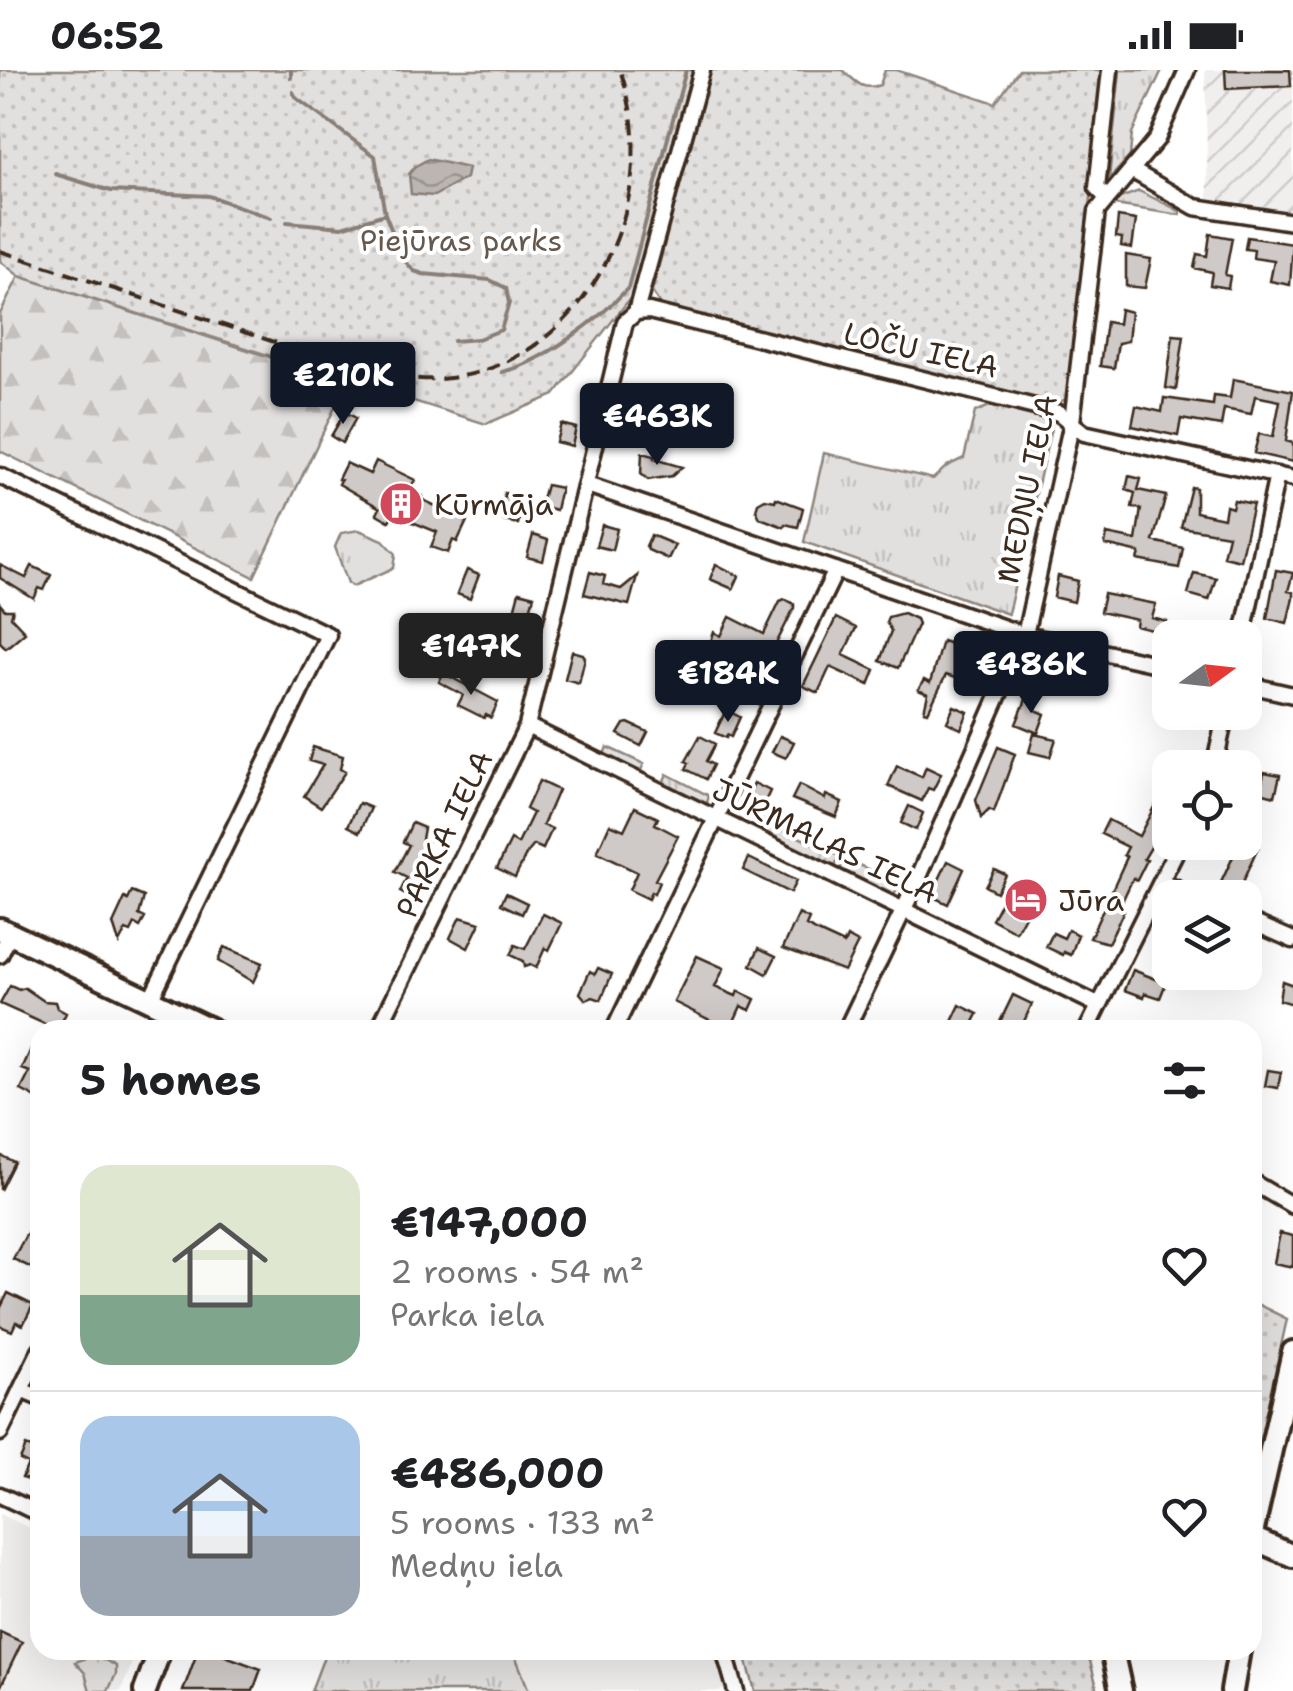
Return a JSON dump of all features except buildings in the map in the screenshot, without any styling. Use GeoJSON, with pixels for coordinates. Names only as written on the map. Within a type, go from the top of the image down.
{"type":"FeatureCollection","features":[{"type":"Feature","properties":{"kind":"street","name":"PARKA IELA"},"geometry":{"type":"LineString","coordinates":[[383,1020],[527,726],[625,322],[642,312],[702,70]]}},
{"type":"Feature","properties":{"kind":"street"},"geometry":{"type":"LineString","coordinates":[[1106,197],[1097,188],[1110,70]]}},
{"type":"Feature","properties":{"kind":"street","name":"MEDŅU IELA"},"geometry":{"type":"LineString","coordinates":[[851,1020],[904,910],[1024,636],[1072,422],[1097,210],[1157,139],[1187,70]]}},
{"type":"Feature","properties":{"kind":"street"},"geometry":{"type":"LineString","coordinates":[[1133,171],[1195,207],[1293,222]]}},
{"type":"Feature","properties":{"kind":"street","name":"LOČU IELA"},"geometry":{"type":"LineString","coordinates":[[642,312],[973,389],[1059,412],[1084,433],[1293,479]]}},
{"type":"Feature","properties":{"kind":"street"},"geometry":{"type":"LineString","coordinates":[[0,476],[328,635],[150,1000]]}},
{"type":"Feature","properties":{"kind":"street"},"geometry":{"type":"LineString","coordinates":[[1246,620],[1277,476]]}},
{"type":"Feature","properties":{"kind":"street"},"geometry":{"type":"LineString","coordinates":[[586,485],[1024,636],[1152,663]]}},
{"type":"Feature","properties":{"kind":"street"},"geometry":{"type":"LineString","coordinates":[[619,1020],[836,570]]}},
{"type":"Feature","properties":{"kind":"street"},"geometry":{"type":"LineString","coordinates":[[1262,688],[1293,696]]}},
{"type":"Feature","properties":{"kind":"street","name":"JŪRMALAS IELA"},"geometry":{"type":"LineString","coordinates":[[527,726],[1098,1005]]}},
{"type":"Feature","properties":{"kind":"street"},"geometry":{"type":"LineString","coordinates":[[1091,1020],[1152,900]]}},
{"type":"Feature","properties":{"kind":"street"},"geometry":{"type":"LineString","coordinates":[[1262,926],[1293,940]]}},
{"type":"Feature","properties":{"kind":"street"},"geometry":{"type":"LineString","coordinates":[[0,955],[5,932],[188,1020]]}},
{"type":"Feature","properties":{"kind":"street"},"geometry":{"type":"LineString","coordinates":[[1262,1188],[1293,1206]]}},
{"type":"Feature","properties":{"kind":"street"},"geometry":{"type":"LineString","coordinates":[[1262,1491],[1293,1352]]}},
{"type":"Feature","properties":{"kind":"street"},"geometry":{"type":"LineString","coordinates":[[0,1433],[30,1370]]}},
{"type":"Feature","properties":{"kind":"street"},"geometry":{"type":"LineString","coordinates":[[20,1390],[30,1394]]}},
{"type":"Feature","properties":{"kind":"street"},"geometry":{"type":"LineString","coordinates":[[0,1495],[30,1509]]}},
{"type":"Feature","properties":{"kind":"street"},"geometry":{"type":"LineString","coordinates":[[1262,1541],[1293,1556]]}},
{"type":"Feature","properties":{"kind":"street"},"geometry":{"type":"LineString","coordinates":[[145,1691],[156,1660]]}},
{"type":"Feature","properties":{"kind":"street"},"geometry":{"type":"LineString","coordinates":[[727,1660],[736,1691]]}},
{"type":"Feature","properties":{"kind":"street"},"geometry":{"type":"LineString","coordinates":[[1114,1660],[1121,1691]]}},
{"type":"Feature","properties":{"kind":"street"},"geometry":{"type":"LineString","coordinates":[[1232,1691],[1237,1660]]}},
{"type":"Feature","properties":{"kind":"shaded area"},"geometry":{"type":"Polygon","coordinates":[[[1205,70],[1293,70],[1293,214],[1208,199],[1205,70]]]}},
{"type":"Feature","properties":{"kind":"shaded area"},"geometry":{"type":"Polygon","coordinates":[[[0,1514],[30,1528],[30,1660],[133,1660],[121,1691],[0,1691],[0,1514]]]}},
{"type":"Feature","properties":{"kind":"shaded area"},"geometry":{"type":"Polygon","coordinates":[[[517,1660],[727,1660],[734,1685],[718,1691],[529,1691],[517,1660]]]}},
{"type":"Feature","properties":{"kind":"green space","name":"Piejūras parks"},"geometry":{"type":"Polygon","coordinates":[[[0,70],[704,70],[639,287],[554,395],[486,424],[19,276],[0,261],[0,70]]]}},
{"type":"Feature","properties":{"kind":"green space"},"geometry":{"type":"Polygon","coordinates":[[[710,70],[843,70],[868,87],[880,85],[885,70],[896,70],[995,103],[1019,70],[1105,70],[1069,397],[1055,405],[661,306],[652,292],[710,70]]]}},
{"type":"Feature","properties":{"kind":"green space"},"geometry":{"type":"Polygon","coordinates":[[[1120,70],[1162,70],[1132,133],[1130,156],[1109,179],[1120,70]]]}},
{"type":"Feature","properties":{"kind":"green space"},"geometry":{"type":"Polygon","coordinates":[[[1139,191],[1180,211],[1180,215],[1115,205],[1112,201],[1139,191]]]}},
{"type":"Feature","properties":{"kind":"green space"},"geometry":{"type":"Polygon","coordinates":[[[19,276],[347,382],[254,577],[0,451],[0,314],[19,276]]]}},
{"type":"Feature","properties":{"kind":"green space"},"geometry":{"type":"Polygon","coordinates":[[[995,404],[1053,420],[1008,614],[804,542],[824,453],[933,479],[964,458],[975,412],[995,404]]]}},
{"type":"Feature","properties":{"kind":"green space"},"geometry":{"type":"Polygon","coordinates":[[[359,530],[383,540],[396,554],[394,568],[353,586],[348,583],[335,547],[341,533],[359,530]]]}},
{"type":"Feature","properties":{"kind":"green space"},"geometry":{"type":"Polygon","coordinates":[[[607,747],[644,764],[639,774],[603,757],[607,747]]]}},
{"type":"Feature","properties":{"kind":"green space"},"geometry":{"type":"Polygon","coordinates":[[[667,774],[709,796],[706,806],[662,785],[667,774]]]}},
{"type":"Feature","properties":{"kind":"green space"},"geometry":{"type":"Polygon","coordinates":[[[762,820],[840,856],[834,868],[757,832],[762,820]]]}},
{"type":"Feature","properties":{"kind":"green space"},"geometry":{"type":"Polygon","coordinates":[[[845,858],[900,884],[893,897],[839,872],[845,858]]]}},
{"type":"Feature","properties":{"kind":"green space"},"geometry":{"type":"Polygon","coordinates":[[[1262,1306],[1287,1319],[1262,1432],[1262,1306]]]}},
{"type":"Feature","properties":{"kind":"green space"},"geometry":{"type":"Polygon","coordinates":[[[105,1660],[116,1666],[108,1691],[90,1691],[85,1673],[75,1662],[105,1660]]]}},
{"type":"Feature","properties":{"kind":"green space"},"geometry":{"type":"Polygon","coordinates":[[[323,1660],[517,1660],[529,1691],[311,1691],[323,1660]]]}},
{"type":"Feature","properties":{"kind":"green space"},"geometry":{"type":"Polygon","coordinates":[[[747,1660],[1090,1660],[1098,1691],[755,1691],[747,1660]]]}},
{"type":"Feature","properties":{"kind":"water"},"geometry":{"type":"Polygon","coordinates":[[[428,159],[468,168],[466,178],[434,196],[411,194],[409,174],[428,159]]]}},
{"type":"Feature","properties":{"kind":"waterway"},"geometry":{"type":"LineString","coordinates":[[291,70],[291,78]]}},
{"type":"Feature","properties":{"kind":"waterway"},"geometry":{"type":"LineString","coordinates":[[502,372],[535,359],[570,338],[628,288],[686,70]]}},
{"type":"Feature","properties":{"kind":"waterway"},"geometry":{"type":"LineString","coordinates":[[293,92],[375,156],[385,214],[397,244]]}},
{"type":"Feature","properties":{"kind":"waterway"},"geometry":{"type":"LineString","coordinates":[[55,174],[111,191],[209,196],[271,218]]}},
{"type":"Feature","properties":{"kind":"waterway"},"geometry":{"type":"LineString","coordinates":[[287,222],[342,227],[385,214]]}},
{"type":"Feature","properties":{"kind":"waterway"},"geometry":{"type":"LineString","coordinates":[[405,261],[423,274],[490,280],[506,288],[509,303],[501,330],[478,339],[453,341]]}},
{"type":"Feature","properties":{"kind":"railway"},"geometry":{"type":"LineString","coordinates":[[0,251],[346,365],[426,379],[475,373],[520,355],[540,342],[575,309],[603,268],[623,220],[632,170],[632,120],[620,70]]}},
{"type":"Feature","properties":{"kind":"place","name":"Kūrmāja"},"geometry":{"type":"Point","coordinates":[401,504]}},
{"type":"Feature","properties":{"kind":"place","name":"Jūra"},"geometry":{"type":"Point","coordinates":[1026,900]}}]}
